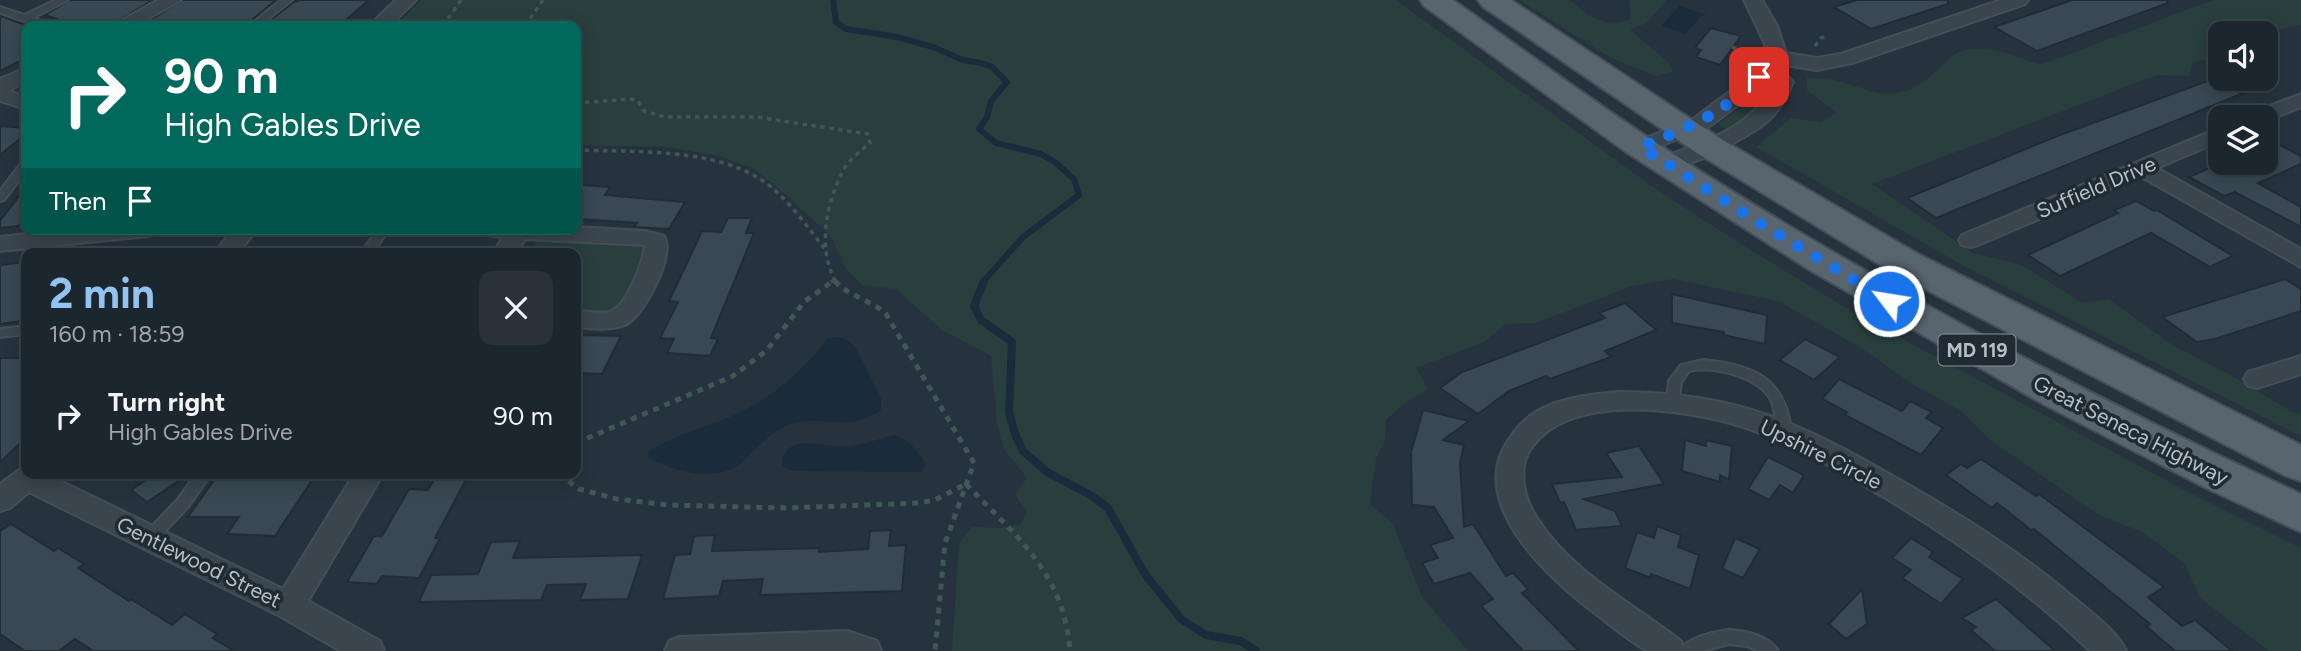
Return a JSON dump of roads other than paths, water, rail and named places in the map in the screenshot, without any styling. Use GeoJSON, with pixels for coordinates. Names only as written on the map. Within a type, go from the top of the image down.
{"type":"FeatureCollection","features":[{"type":"Feature","properties":{"kind":"main road","name":"Great Seneca Highway"},"geometry":{"type":"LineString","coordinates":[[1434,0],[1653,156],[1922,320],[2077,404],[2301,514]]}},
{"type":"Feature","properties":{"kind":"main road","name":"MD 119"},"geometry":{"type":"LineString","coordinates":[[1492,0],[1696,137],[1905,263],[2301,464]]}},
{"type":"Feature","properties":{"kind":"street"},"geometry":{"type":"LineString","coordinates":[[131,21],[172,0]]}},
{"type":"Feature","properties":{"kind":"street"},"geometry":{"type":"LineString","coordinates":[[384,21],[407,0]]}},
{"type":"Feature","properties":{"kind":"street"},"geometry":{"type":"LineString","coordinates":[[1653,156],[1696,137],[1757,120],[1773,106],[1783,82],[1776,66],[1776,44],[1754,0]]}},
{"type":"Feature","properties":{"kind":"street"},"geometry":{"type":"LineString","coordinates":[[1653,156],[1696,137],[1705,121],[1776,66],[1817,64],[1845,59],[2019,0]]}},
{"type":"Feature","properties":{"kind":"street"},"geometry":{"type":"LineString","coordinates":[[0,87],[21,76]]}},
{"type":"Feature","properties":{"kind":"street"},"geometry":{"type":"LineString","coordinates":[[0,95],[21,101]]}},
{"type":"Feature","properties":{"kind":"street"},"geometry":{"type":"LineString","coordinates":[[2278,109],[2301,100]]}},
{"type":"Feature","properties":{"kind":"street","name":"Suffield Drive"},"geometry":{"type":"LineString","coordinates":[[1970,240],[2208,139]]}},
{"type":"Feature","properties":{"kind":"street"},"geometry":{"type":"LineString","coordinates":[[2142,168],[2301,259]]}},
{"type":"Feature","properties":{"kind":"street"},"geometry":{"type":"LineString","coordinates":[[0,244],[78,235]]}},
{"type":"Feature","properties":{"kind":"street"},"geometry":{"type":"LineString","coordinates":[[581,235],[626,237],[656,242],[658,248],[628,312],[619,318],[581,320]]}},
{"type":"Feature","properties":{"kind":"street"},"geometry":{"type":"LineString","coordinates":[[2257,379],[2301,365]]}},
{"type":"Feature","properties":{"kind":"street","name":"Upshire Circle"},"geometry":{"type":"LineString","coordinates":[[1670,651],[1557,564],[1527,528],[1510,490],[1510,463],[1519,443],[1536,424],[1562,411],[1596,405],[1631,401],[1673,402],[1742,417],[1784,432],[1822,449],[1978,539],[2032,579],[2111,651]]}},
{"type":"Feature","properties":{"kind":"street"},"geometry":{"type":"LineString","coordinates":[[0,500],[26,479]]}},
{"type":"Feature","properties":{"kind":"street","name":"Gentlewood Street"},"geometry":{"type":"LineString","coordinates":[[33,479],[289,606],[369,651]]}},
{"type":"Feature","properties":{"kind":"street"},"geometry":{"type":"LineString","coordinates":[[289,606],[366,479]]}},
{"type":"Feature","properties":{"kind":"street"},"geometry":{"type":"LineString","coordinates":[[680,651],[848,645],[866,651]]}},
{"type":"Feature","properties":{"kind":"lane"},"geometry":{"type":"LineString","coordinates":[[24,19],[63,0]]}},
{"type":"Feature","properties":{"kind":"lane"},"geometry":{"type":"LineString","coordinates":[[260,21],[288,0]]}},
{"type":"Feature","properties":{"kind":"lane"},"geometry":{"type":"LineString","coordinates":[[0,10],[31,21]]}},
{"type":"Feature","properties":{"kind":"lane"},"geometry":{"type":"LineString","coordinates":[[0,198],[21,170]]}},
{"type":"Feature","properties":{"kind":"lane"},"geometry":{"type":"LineString","coordinates":[[0,178],[16,177]]}},
{"type":"Feature","properties":{"kind":"lane"},"geometry":{"type":"LineString","coordinates":[[1,334],[21,331]]}},
{"type":"Feature","properties":{"kind":"lane"},"geometry":{"type":"LineString","coordinates":[[1673,402],[1675,381],[1685,368],[1705,365],[1741,372],[1762,381],[1774,393],[1781,406],[1784,432]]}},
{"type":"Feature","properties":{"kind":"lane"},"geometry":{"type":"LineString","coordinates":[[151,537],[183,503],[200,479]]}},
{"type":"Feature","properties":{"kind":"lane"},"geometry":{"type":"LineString","coordinates":[[1688,651],[1711,639],[1728,636],[1746,638],[1770,651]]}},
{"type":"Feature","properties":{"kind":"water"},"geometry":{"type":"Polygon","coordinates":[[[1679,6],[1707,15],[1701,16],[1686,34],[1661,26],[1679,6]]]}},
{"type":"Feature","properties":{"kind":"water"},"geometry":{"type":"Polygon","coordinates":[[[836,337],[848,340],[855,347],[881,398],[881,410],[868,417],[845,423],[803,421],[783,427],[740,464],[719,473],[694,473],[668,467],[647,457],[649,451],[668,440],[730,417],[772,394],[806,363],[827,339],[836,337]]]}},
{"type":"Feature","properties":{"kind":"water"},"geometry":{"type":"Polygon","coordinates":[[[895,435],[909,443],[923,459],[926,464],[921,472],[793,471],[782,466],[784,454],[790,447],[798,444],[851,446],[895,435]]]}},
{"type":"Feature","properties":{"kind":"waterway"},"geometry":{"type":"LineString","coordinates":[[833,0],[836,22],[846,29],[897,37],[992,67],[1007,82],[991,101],[987,117],[979,129],[996,143],[1041,154],[1074,179],[1079,195],[1023,237],[983,282]]}},
{"type":"Feature","properties":{"kind":"waterway"},"geometry":{"type":"LineString","coordinates":[[984,281],[974,306],[981,320],[1012,342],[1009,412],[1023,451],[1047,472],[1092,496],[1108,508],[1145,574],[1181,619],[1206,635],[1241,641],[1256,651]]}}]}
